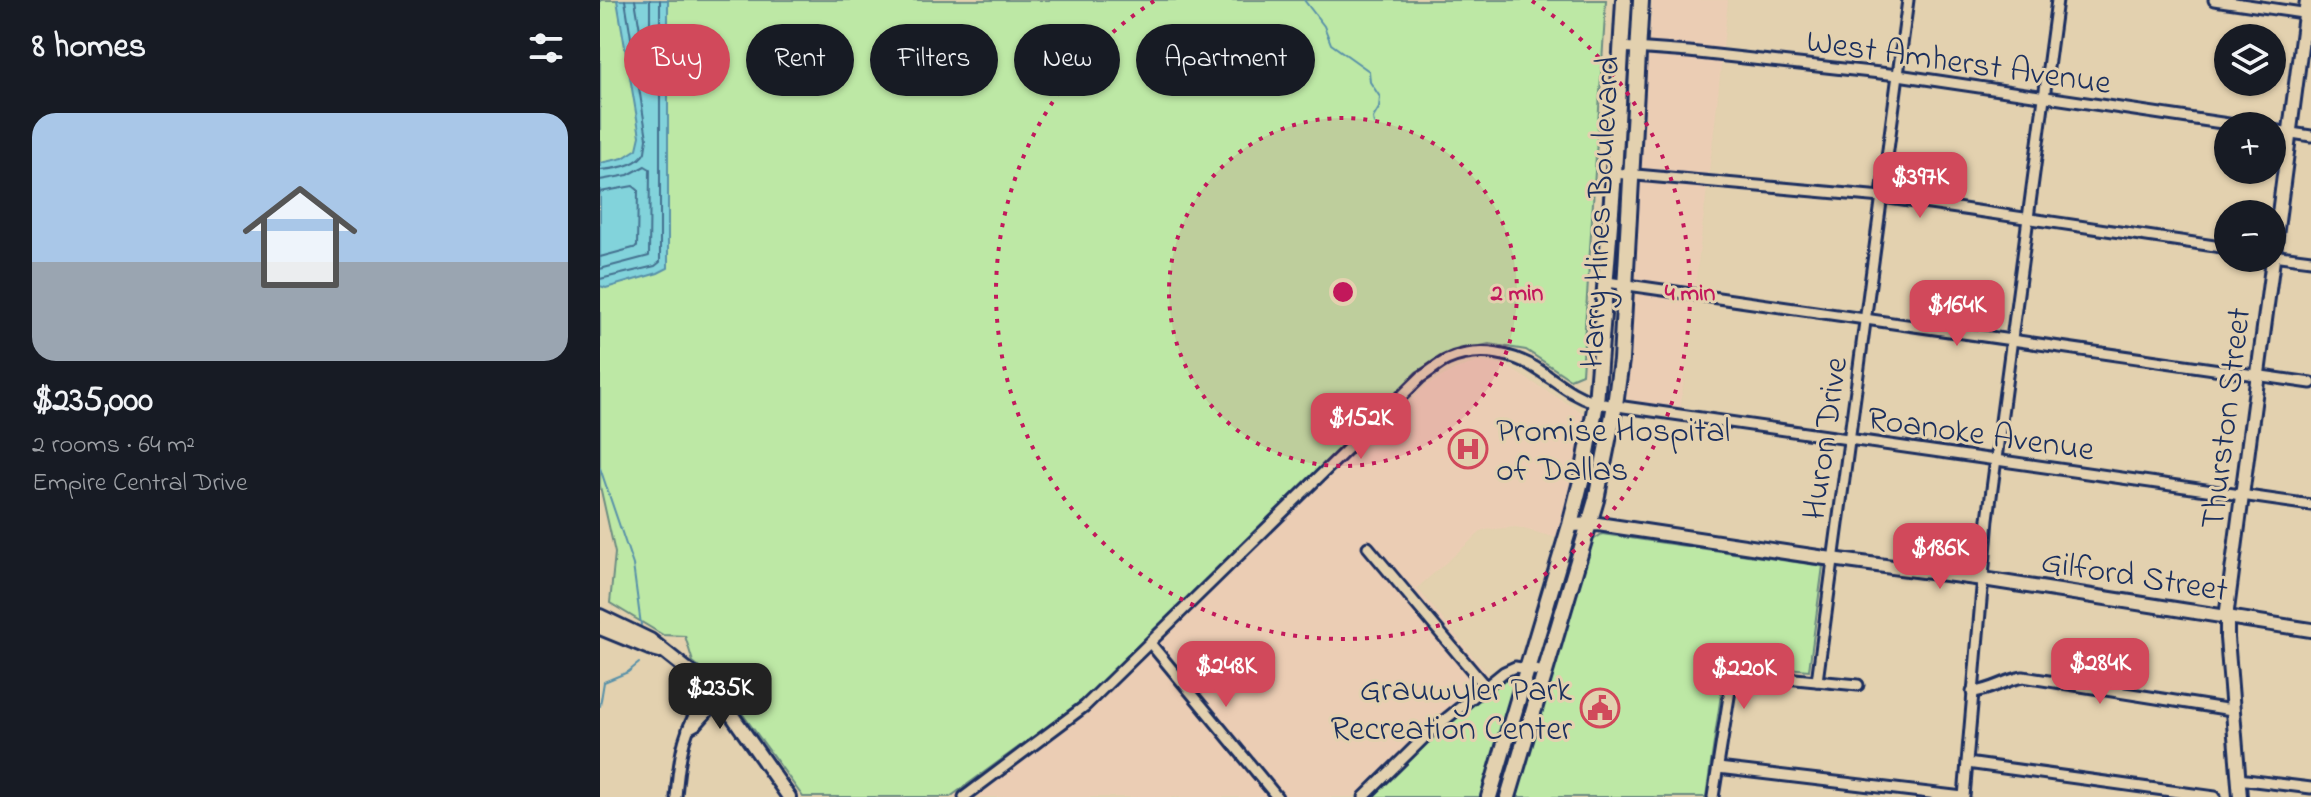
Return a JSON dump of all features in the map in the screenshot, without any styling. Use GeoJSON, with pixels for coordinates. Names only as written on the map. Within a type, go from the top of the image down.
{"type":"FeatureCollection","features":[{"type":"Feature","properties":{"kind":"main road","name":"Harry Hines Boulevard"},"geometry":{"type":"LineString","coordinates":[[1489,797],[1570,525],[1596,403],[1607,282],[1624,0]]}},
{"type":"Feature","properties":{"kind":"main road","name":"Harry Hines Boulevard"},"geometry":{"type":"LineString","coordinates":[[1508,797],[1590,524],[1615,405],[1626,284],[1641,0]]}},
{"type":"Feature","properties":{"kind":"street","name":"Huron Drive"},"geometry":{"type":"LineString","coordinates":[[1817,681],[1908,0]]}},
{"type":"Feature","properties":{"kind":"street"},"geometry":{"type":"LineString","coordinates":[[1718,768],[1964,797],[1997,459],[2057,0]]}},
{"type":"Feature","properties":{"kind":"street"},"geometry":{"type":"LineString","coordinates":[[2214,0],[2308,9]]}},
{"type":"Feature","properties":{"kind":"street","name":"Thurston Street"},"geometry":{"type":"LineString","coordinates":[[2281,200],[2308,9]]}},
{"type":"Feature","properties":{"kind":"street","name":"West Amherst Avenue"},"geometry":{"type":"LineString","coordinates":[[1620,47],[1898,75],[2214,122]]}},
{"type":"Feature","properties":{"kind":"street"},"geometry":{"type":"LineString","coordinates":[[2286,132],[2311,136]]}},
{"type":"Feature","properties":{"kind":"street"},"geometry":{"type":"LineString","coordinates":[[1614,173],[1882,197],[2214,246]]}},
{"type":"Feature","properties":{"kind":"street"},"geometry":{"type":"LineString","coordinates":[[2286,257],[2311,260]]}},
{"type":"Feature","properties":{"kind":"street","name":"Thurston Street"},"geometry":{"type":"LineString","coordinates":[[2240,797],[2227,616],[2271,272]]}},
{"type":"Feature","properties":{"kind":"street"},"geometry":{"type":"LineString","coordinates":[[1607,282],[2311,383]]}},
{"type":"Feature","properties":{"kind":"street","name":"Roanoke Avenue"},"geometry":{"type":"LineString","coordinates":[[964,797],[1085,706],[1421,377],[1448,360],[1485,352],[1514,356],[1563,388],[1596,403],[2311,505]]}},
{"type":"Feature","properties":{"kind":"street","name":"Gilford Street"},"geometry":{"type":"LineString","coordinates":[[1570,525],[1590,524],[1983,579],[2311,630]]}},
{"type":"Feature","properties":{"kind":"street"},"geometry":{"type":"LineString","coordinates":[[1368,547],[1485,686]]}},
{"type":"Feature","properties":{"kind":"street"},"geometry":{"type":"LineString","coordinates":[[600,616],[650,640],[715,694],[789,797]]}},
{"type":"Feature","properties":{"kind":"street"},"geometry":{"type":"LineString","coordinates":[[600,628],[663,651]]}},
{"type":"Feature","properties":{"kind":"street"},"geometry":{"type":"LineString","coordinates":[[1150,643],[1277,797]]}},
{"type":"Feature","properties":{"kind":"street"},"geometry":{"type":"LineString","coordinates":[[1364,797],[1431,731],[1511,667],[1546,672]]}},
{"type":"Feature","properties":{"kind":"street"},"geometry":{"type":"LineString","coordinates":[[1713,797],[1731,684],[1736,678],[1742,674],[1858,685]]}},
{"type":"Feature","properties":{"kind":"street"},"geometry":{"type":"LineString","coordinates":[[1972,692],[1986,691],[2023,677],[2232,710]]}},
{"type":"Feature","properties":{"kind":"street"},"geometry":{"type":"LineString","coordinates":[[676,797],[682,747],[690,719],[715,694]]}},
{"type":"Feature","properties":{"kind":"street"},"geometry":{"type":"LineString","coordinates":[[1967,763],[2215,797]]}},
{"type":"Feature","properties":{"kind":"street"},"geometry":{"type":"LineString","coordinates":[[2238,779],[2311,788]]}},
{"type":"Feature","properties":{"kind":"shaded area"},"geometry":{"type":"Polygon","coordinates":[[[1652,0],[1728,0],[1680,411],[1623,398],[1652,0]]]}},
{"type":"Feature","properties":{"kind":"shaded area"},"geometry":{"type":"Polygon","coordinates":[[[1478,362],[1504,365],[1585,414],[1573,483],[1557,538],[1516,527],[1483,530],[1417,588],[1488,675],[1359,793],[1353,797],[950,797],[1089,696],[1344,446],[1353,454],[1427,385],[1456,369],[1478,362]]]}},
{"type":"Feature","properties":{"kind":"green space"},"geometry":{"type":"Polygon","coordinates":[[[600,0],[1606,0],[1582,374],[1570,379],[1526,350],[1489,344],[1448,353],[1416,372],[1310,481],[1089,696],[950,797],[803,797],[722,686],[693,662],[685,636],[663,635],[610,603],[615,553],[600,486],[600,0]]]}},
{"type":"Feature","properties":{"kind":"green space"},"geometry":{"type":"Polygon","coordinates":[[[1602,534],[1823,566],[1809,670],[1740,664],[1724,674],[1706,797],[1515,797],[1593,540],[1602,534]]]}},
{"type":"Feature","properties":{"kind":"green space"},"geometry":{"type":"Polygon","coordinates":[[[1504,680],[1511,680],[1516,687],[1484,797],[1373,797],[1435,735],[1504,680]]]}},
{"type":"Feature","properties":{"kind":"green space"},"geometry":{"type":"Polygon","coordinates":[[[1529,685],[1532,686],[1520,740],[1503,797],[1496,797],[1529,685]]]}},
{"type":"Feature","properties":{"kind":"water"},"geometry":{"type":"Polygon","coordinates":[[[617,0],[668,0],[668,24],[624,24],[624,41],[617,0]]]}},
{"type":"Feature","properties":{"kind":"water"},"geometry":{"type":"Polygon","coordinates":[[[633,96],[668,96],[668,268],[606,288],[600,286],[600,163],[623,158],[637,149],[640,136],[633,96]]]}},
{"type":"Feature","properties":{"kind":"waterway"},"geometry":{"type":"LineString","coordinates":[[1304,0],[1324,26],[1331,44],[1369,71],[1370,82],[1380,97],[1374,124]]}},
{"type":"Feature","properties":{"kind":"waterway"},"geometry":{"type":"LineString","coordinates":[[600,468],[633,565],[641,625]]}},
{"type":"Feature","properties":{"kind":"waterway"},"geometry":{"type":"LineString","coordinates":[[600,706],[604,682],[628,672],[639,663]]}},
{"type":"Feature","properties":{"kind":"place","name":"Promise Hospital of Dallas"},"geometry":{"type":"Point","coordinates":[1468,449]}},
{"type":"Feature","properties":{"kind":"place","name":"Grauwyler Park Recreation Center"},"geometry":{"type":"Point","coordinates":[1600,708]}}]}
